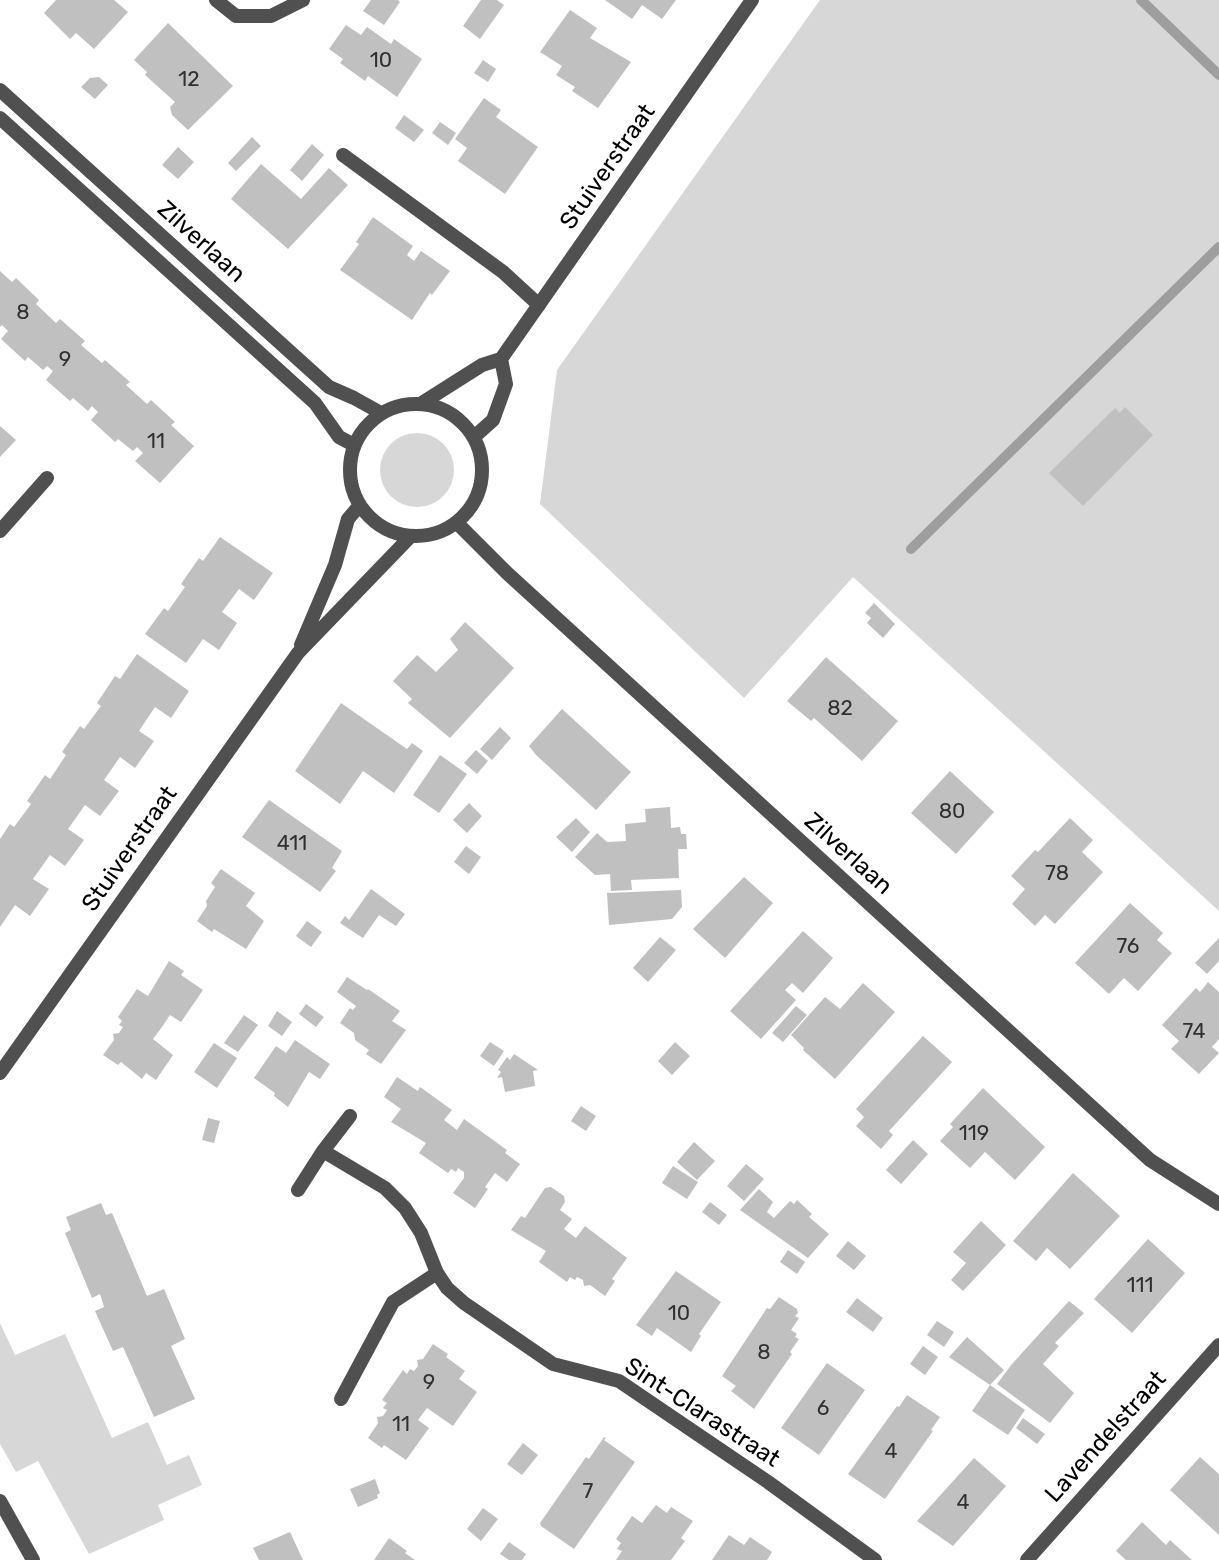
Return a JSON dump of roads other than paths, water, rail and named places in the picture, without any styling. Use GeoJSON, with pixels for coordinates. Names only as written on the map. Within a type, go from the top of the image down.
{"type":"FeatureCollection","features":[{"type":"Feature","properties":{"kind":"street"},"geometry":{"type":"LineString","coordinates":[[216,0],[236,16],[271,16],[303,0]]}},
{"type":"Feature","properties":{"kind":"street","name":"Stuiverstraat"},"geometry":{"type":"LineString","coordinates":[[422,403],[482,366],[501,359],[752,0]]}},
{"type":"Feature","properties":{"kind":"street","name":"Zilverlaan"},"geometry":{"type":"LineString","coordinates":[[0,90],[329,387],[381,413]]}},
{"type":"Feature","properties":{"kind":"street","name":"Zilverlaan"},"geometry":{"type":"LineString","coordinates":[[0,118],[315,403],[339,436],[354,445]]}},
{"type":"Feature","properties":{"kind":"street"},"geometry":{"type":"LineString","coordinates":[[343,155],[503,272],[539,305]]}},
{"type":"Feature","properties":{"kind":"street"},"geometry":{"type":"LineString","coordinates":[[474,437],[492,420],[506,384],[501,359]]}},
{"type":"Feature","properties":{"kind":"street"},"geometry":{"type":"LineString","coordinates":[[422,403],[440,407],[458,418],[474,437],[482,463],[482,480],[478,496],[469,511],[457,523],[427,536],[410,537],[379,526],[360,505],[355,497],[350,469],[354,445],[363,430],[381,413],[403,404],[422,403]]}},
{"type":"Feature","properties":{"kind":"street"},"geometry":{"type":"LineString","coordinates":[[0,531],[47,478]]}},
{"type":"Feature","properties":{"kind":"street","name":"Stuiverstraat"},"geometry":{"type":"LineString","coordinates":[[298,653],[335,565],[348,519],[360,505]]}},
{"type":"Feature","properties":{"kind":"street","name":"Zilverlaan"},"geometry":{"type":"LineString","coordinates":[[457,523],[517,582],[1150,1160],[1219,1204]]}},
{"type":"Feature","properties":{"kind":"street","name":"Stuiverstraat"},"geometry":{"type":"LineString","coordinates":[[0,1073],[298,653],[410,537]]}},
{"type":"Feature","properties":{"kind":"street"},"geometry":{"type":"LineString","coordinates":[[298,1189],[350,1116]]}},
{"type":"Feature","properties":{"kind":"street","name":"Sint-Clarastraat"},"geometry":{"type":"LineString","coordinates":[[323,1151],[385,1188],[405,1208],[421,1233],[437,1273],[447,1289],[464,1303],[553,1364],[619,1381],[768,1482],[875,1560]]}},
{"type":"Feature","properties":{"kind":"street"},"geometry":{"type":"LineString","coordinates":[[341,1399],[393,1302],[437,1273]]}},
{"type":"Feature","properties":{"kind":"street","name":"Lavendelstraat"},"geometry":{"type":"LineString","coordinates":[[1027,1560],[1219,1345]]}},
{"type":"Feature","properties":{"kind":"street"},"geometry":{"type":"LineString","coordinates":[[0,1501],[33,1560]]}},
{"type":"Feature","properties":{"kind":"waterway"},"geometry":{"type":"LineString","coordinates":[[1141,0],[1219,75]]}},
{"type":"Feature","properties":{"kind":"waterway"},"geometry":{"type":"LineString","coordinates":[[911,549],[1219,247]]}}]}
